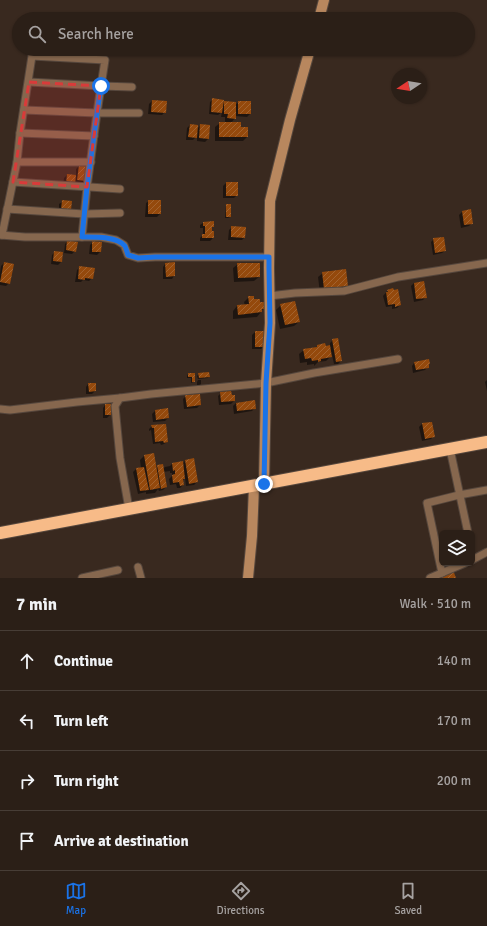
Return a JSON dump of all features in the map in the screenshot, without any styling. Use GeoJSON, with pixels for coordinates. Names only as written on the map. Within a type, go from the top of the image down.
{"type":"FeatureCollection","features":[{"type":"Feature","properties":{"kind":"highway"},"geometry":{"type":"LineString","coordinates":[[0,533],[487,442]]}},
{"type":"Feature","properties":{"kind":"street"},"geometry":{"type":"LineString","coordinates":[[321,12],[324,0]]}},
{"type":"Feature","properties":{"kind":"street"},"geometry":{"type":"LineString","coordinates":[[82,237],[87,187],[105,60],[32,56],[17,162],[1,235],[25,237],[82,237],[101,237],[116,240],[124,245],[128,255],[138,258],[269,257]]}},
{"type":"Feature","properties":{"kind":"street"},"geometry":{"type":"LineString","coordinates":[[248,578],[259,485],[270,323],[270,201],[290,120],[308,56]]}},
{"type":"Feature","properties":{"kind":"street"},"geometry":{"type":"LineString","coordinates":[[29,82],[132,87]]}},
{"type":"Feature","properties":{"kind":"street"},"geometry":{"type":"LineString","coordinates":[[24,110],[139,113]]}},
{"type":"Feature","properties":{"kind":"street"},"geometry":{"type":"LineString","coordinates":[[20,133],[94,136]]}},
{"type":"Feature","properties":{"kind":"street"},"geometry":{"type":"LineString","coordinates":[[17,162],[91,162]]}},
{"type":"Feature","properties":{"kind":"street"},"geometry":{"type":"LineString","coordinates":[[13,182],[120,188]]}},
{"type":"Feature","properties":{"kind":"street"},"geometry":{"type":"LineString","coordinates":[[7,209],[84,214],[120,213]]}},
{"type":"Feature","properties":{"kind":"street"},"geometry":{"type":"LineString","coordinates":[[270,296],[295,293],[344,291],[398,276],[487,263]]}},
{"type":"Feature","properties":{"kind":"street"},"geometry":{"type":"LineString","coordinates":[[0,409],[10,410],[166,392],[266,383],[314,373],[398,359]]}},
{"type":"Feature","properties":{"kind":"street"},"geometry":{"type":"LineString","coordinates":[[120,398],[115,406],[120,458],[129,509]]}},
{"type":"Feature","properties":{"kind":"street"},"geometry":{"type":"LineString","coordinates":[[450,449],[467,530]]}},
{"type":"Feature","properties":{"kind":"street"},"geometry":{"type":"LineString","coordinates":[[442,573],[426,503],[487,490]]}},
{"type":"Feature","properties":{"kind":"street"},"geometry":{"type":"LineString","coordinates":[[475,559],[487,552]]}},
{"type":"Feature","properties":{"kind":"street"},"geometry":{"type":"LineString","coordinates":[[430,578],[458,566]]}},
{"type":"Feature","properties":{"kind":"street"},"geometry":{"type":"LineString","coordinates":[[138,567],[141,578]]}},
{"type":"Feature","properties":{"kind":"street"},"geometry":{"type":"LineString","coordinates":[[82,578],[118,570]]}},
{"type":"Feature","properties":{"kind":"highlighted area"},"geometry":{"type":"Polygon","coordinates":[[[29,82],[101,86],[87,187],[13,182],[29,82]]]}},
{"type":"Feature","properties":{"kind":"building"},"geometry":{"type":"Polygon","coordinates":[[[212,98],[224,100],[222,113],[211,112],[212,98]]]}},
{"type":"Feature","properties":{"kind":"building"},"geometry":{"type":"Polygon","coordinates":[[[152,100],[167,101],[166,113],[151,112],[152,100]]]}},
{"type":"Feature","properties":{"kind":"building"},"geometry":{"type":"Polygon","coordinates":[[[224,101],[236,102],[236,119],[227,118],[228,114],[224,114],[224,101]]]}},
{"type":"Feature","properties":{"kind":"building"},"geometry":{"type":"Polygon","coordinates":[[[238,101],[251,101],[251,114],[238,114],[238,101]]]}},
{"type":"Feature","properties":{"kind":"building"},"geometry":{"type":"Polygon","coordinates":[[[219,122],[241,122],[241,127],[248,127],[248,137],[219,137],[219,122]]]}},
{"type":"Feature","properties":{"kind":"building"},"geometry":{"type":"Polygon","coordinates":[[[190,124],[198,125],[197,138],[188,137],[190,124]]]}},
{"type":"Feature","properties":{"kind":"building"},"geometry":{"type":"Polygon","coordinates":[[[200,124],[210,125],[209,139],[199,138],[200,124]]]}},
{"type":"Feature","properties":{"kind":"building"},"geometry":{"type":"Polygon","coordinates":[[[79,165],[88,166],[86,181],[77,180],[79,165]]]}},
{"type":"Feature","properties":{"kind":"building"},"geometry":{"type":"Polygon","coordinates":[[[67,174],[76,175],[75,185],[66,184],[67,174]]]}},
{"type":"Feature","properties":{"kind":"building"},"geometry":{"type":"Polygon","coordinates":[[[226,182],[238,182],[238,196],[226,196],[226,182]]]}},
{"type":"Feature","properties":{"kind":"building"},"geometry":{"type":"Polygon","coordinates":[[[62,200],[72,201],[71,210],[61,210],[62,200]]]}},
{"type":"Feature","properties":{"kind":"building"},"geometry":{"type":"Polygon","coordinates":[[[148,200],[161,200],[161,214],[148,214],[148,200]]]}},
{"type":"Feature","properties":{"kind":"building"},"geometry":{"type":"Polygon","coordinates":[[[226,204],[231,204],[231,217],[226,217],[226,204]]]}},
{"type":"Feature","properties":{"kind":"building"},"geometry":{"type":"Polygon","coordinates":[[[471,209],[473,224],[464,225],[462,211],[471,209]]]}},
{"type":"Feature","properties":{"kind":"building"},"geometry":{"type":"Polygon","coordinates":[[[214,221],[212,231],[214,231],[214,238],[202,238],[202,234],[205,234],[205,226],[203,226],[203,222],[214,221]]]}},
{"type":"Feature","properties":{"kind":"building"},"geometry":{"type":"Polygon","coordinates":[[[231,226],[246,227],[245,238],[231,237],[231,226]]]}},
{"type":"Feature","properties":{"kind":"building"},"geometry":{"type":"Polygon","coordinates":[[[444,237],[446,251],[435,253],[433,238],[444,237]]]}},
{"type":"Feature","properties":{"kind":"building"},"geometry":{"type":"Polygon","coordinates":[[[67,240],[78,242],[76,252],[66,250],[67,240]]]}},
{"type":"Feature","properties":{"kind":"building"},"geometry":{"type":"Polygon","coordinates":[[[92,241],[102,242],[101,252],[92,252],[92,241]]]}},
{"type":"Feature","properties":{"kind":"building"},"geometry":{"type":"Polygon","coordinates":[[[54,251],[63,252],[62,262],[53,261],[54,251]]]}},
{"type":"Feature","properties":{"kind":"building"},"geometry":{"type":"Polygon","coordinates":[[[4,262],[14,264],[10,284],[0,282],[4,262]]]}},
{"type":"Feature","properties":{"kind":"building"},"geometry":{"type":"Polygon","coordinates":[[[175,262],[175,276],[166,277],[165,263],[175,262]]]}},
{"type":"Feature","properties":{"kind":"building"},"geometry":{"type":"Polygon","coordinates":[[[237,263],[260,263],[260,277],[238,278],[237,263]]]}},
{"type":"Feature","properties":{"kind":"building"},"geometry":{"type":"Polygon","coordinates":[[[79,266],[95,268],[93,279],[78,279],[79,266]]]}},
{"type":"Feature","properties":{"kind":"building"},"geometry":{"type":"Polygon","coordinates":[[[346,269],[348,286],[324,289],[322,272],[346,269]]]}},
{"type":"Feature","properties":{"kind":"building"},"geometry":{"type":"Polygon","coordinates":[[[424,281],[427,298],[416,299],[414,283],[424,281]]]}},
{"type":"Feature","properties":{"kind":"building"},"geometry":{"type":"Polygon","coordinates":[[[393,288],[394,290],[398,289],[401,305],[395,307],[395,304],[388,305],[386,292],[388,292],[387,290],[393,288]]]}},
{"type":"Feature","properties":{"kind":"building"},"geometry":{"type":"Polygon","coordinates":[[[248,296],[254,296],[254,299],[260,299],[260,302],[264,302],[264,309],[262,309],[262,312],[238,315],[237,305],[249,304],[248,296]]]}},
{"type":"Feature","properties":{"kind":"building"},"geometry":{"type":"Polygon","coordinates":[[[295,301],[300,322],[285,325],[280,304],[295,301]]]}},
{"type":"Feature","properties":{"kind":"building"},"geometry":{"type":"Polygon","coordinates":[[[255,331],[264,331],[265,347],[255,347],[255,331]]]}},
{"type":"Feature","properties":{"kind":"building"},"geometry":{"type":"Polygon","coordinates":[[[338,338],[342,361],[336,362],[332,339],[338,338]]]}},
{"type":"Feature","properties":{"kind":"building"},"geometry":{"type":"Polygon","coordinates":[[[325,343],[326,346],[330,345],[332,357],[321,359],[321,361],[318,362],[318,360],[312,361],[311,358],[305,359],[303,349],[317,347],[317,345],[325,343]]]}},
{"type":"Feature","properties":{"kind":"building"},"geometry":{"type":"Polygon","coordinates":[[[429,359],[429,368],[416,370],[414,362],[429,359]]]}},
{"type":"Feature","properties":{"kind":"building"},"geometry":{"type":"Polygon","coordinates":[[[209,372],[210,377],[199,378],[198,373],[209,372]]]}},
{"type":"Feature","properties":{"kind":"building"},"geometry":{"type":"Polygon","coordinates":[[[188,373],[195,373],[195,382],[192,382],[192,377],[188,377],[188,373]]]}},
{"type":"Feature","properties":{"kind":"building"},"geometry":{"type":"Polygon","coordinates":[[[88,383],[96,383],[96,391],[89,392],[88,383]]]}},
{"type":"Feature","properties":{"kind":"building"},"geometry":{"type":"Polygon","coordinates":[[[231,391],[232,395],[235,395],[235,401],[221,402],[220,392],[231,391]]]}},
{"type":"Feature","properties":{"kind":"building"},"geometry":{"type":"Polygon","coordinates":[[[200,394],[201,405],[187,407],[185,395],[200,394]]]}},
{"type":"Feature","properties":{"kind":"building"},"geometry":{"type":"Polygon","coordinates":[[[255,400],[256,409],[237,411],[236,403],[255,400]]]}},
{"type":"Feature","properties":{"kind":"building"},"geometry":{"type":"Polygon","coordinates":[[[105,404],[111,404],[111,415],[105,415],[105,404]]]}},
{"type":"Feature","properties":{"kind":"building"},"geometry":{"type":"Polygon","coordinates":[[[168,408],[169,418],[156,420],[155,410],[168,408]]]}},
{"type":"Feature","properties":{"kind":"building"},"geometry":{"type":"Polygon","coordinates":[[[432,422],[435,437],[425,439],[422,423],[432,422]]]}},
{"type":"Feature","properties":{"kind":"building"},"geometry":{"type":"Polygon","coordinates":[[[166,424],[168,442],[155,442],[154,428],[152,428],[151,425],[166,424]]]}},
{"type":"Feature","properties":{"kind":"building"},"geometry":{"type":"Polygon","coordinates":[[[154,453],[160,488],[150,490],[144,455],[154,453]]]}},
{"type":"Feature","properties":{"kind":"building"},"geometry":{"type":"Polygon","coordinates":[[[194,458],[198,482],[189,484],[185,460],[194,458]]]}},
{"type":"Feature","properties":{"kind":"building"},"geometry":{"type":"Polygon","coordinates":[[[183,461],[185,479],[183,479],[184,485],[180,486],[179,482],[173,483],[172,475],[175,474],[175,470],[173,471],[172,463],[183,461]]]}},
{"type":"Feature","properties":{"kind":"building"},"geometry":{"type":"Polygon","coordinates":[[[163,464],[167,487],[161,489],[157,465],[163,464]]]}},
{"type":"Feature","properties":{"kind":"building"},"geometry":{"type":"Polygon","coordinates":[[[144,467],[149,490],[140,491],[136,468],[144,467]]]}},
{"type":"Feature","properties":{"kind":"building"},"geometry":{"type":"Polygon","coordinates":[[[453,570],[456,578],[435,578],[453,570]]]}},
{"type":"Feature","properties":{"kind":"route"},"geometry":{"type":"LineString","coordinates":[[101,86],[87,187],[82,237],[101,237],[116,240],[124,245],[128,255],[138,258],[269,257],[270,323],[266,383],[264,484]]}}]}
